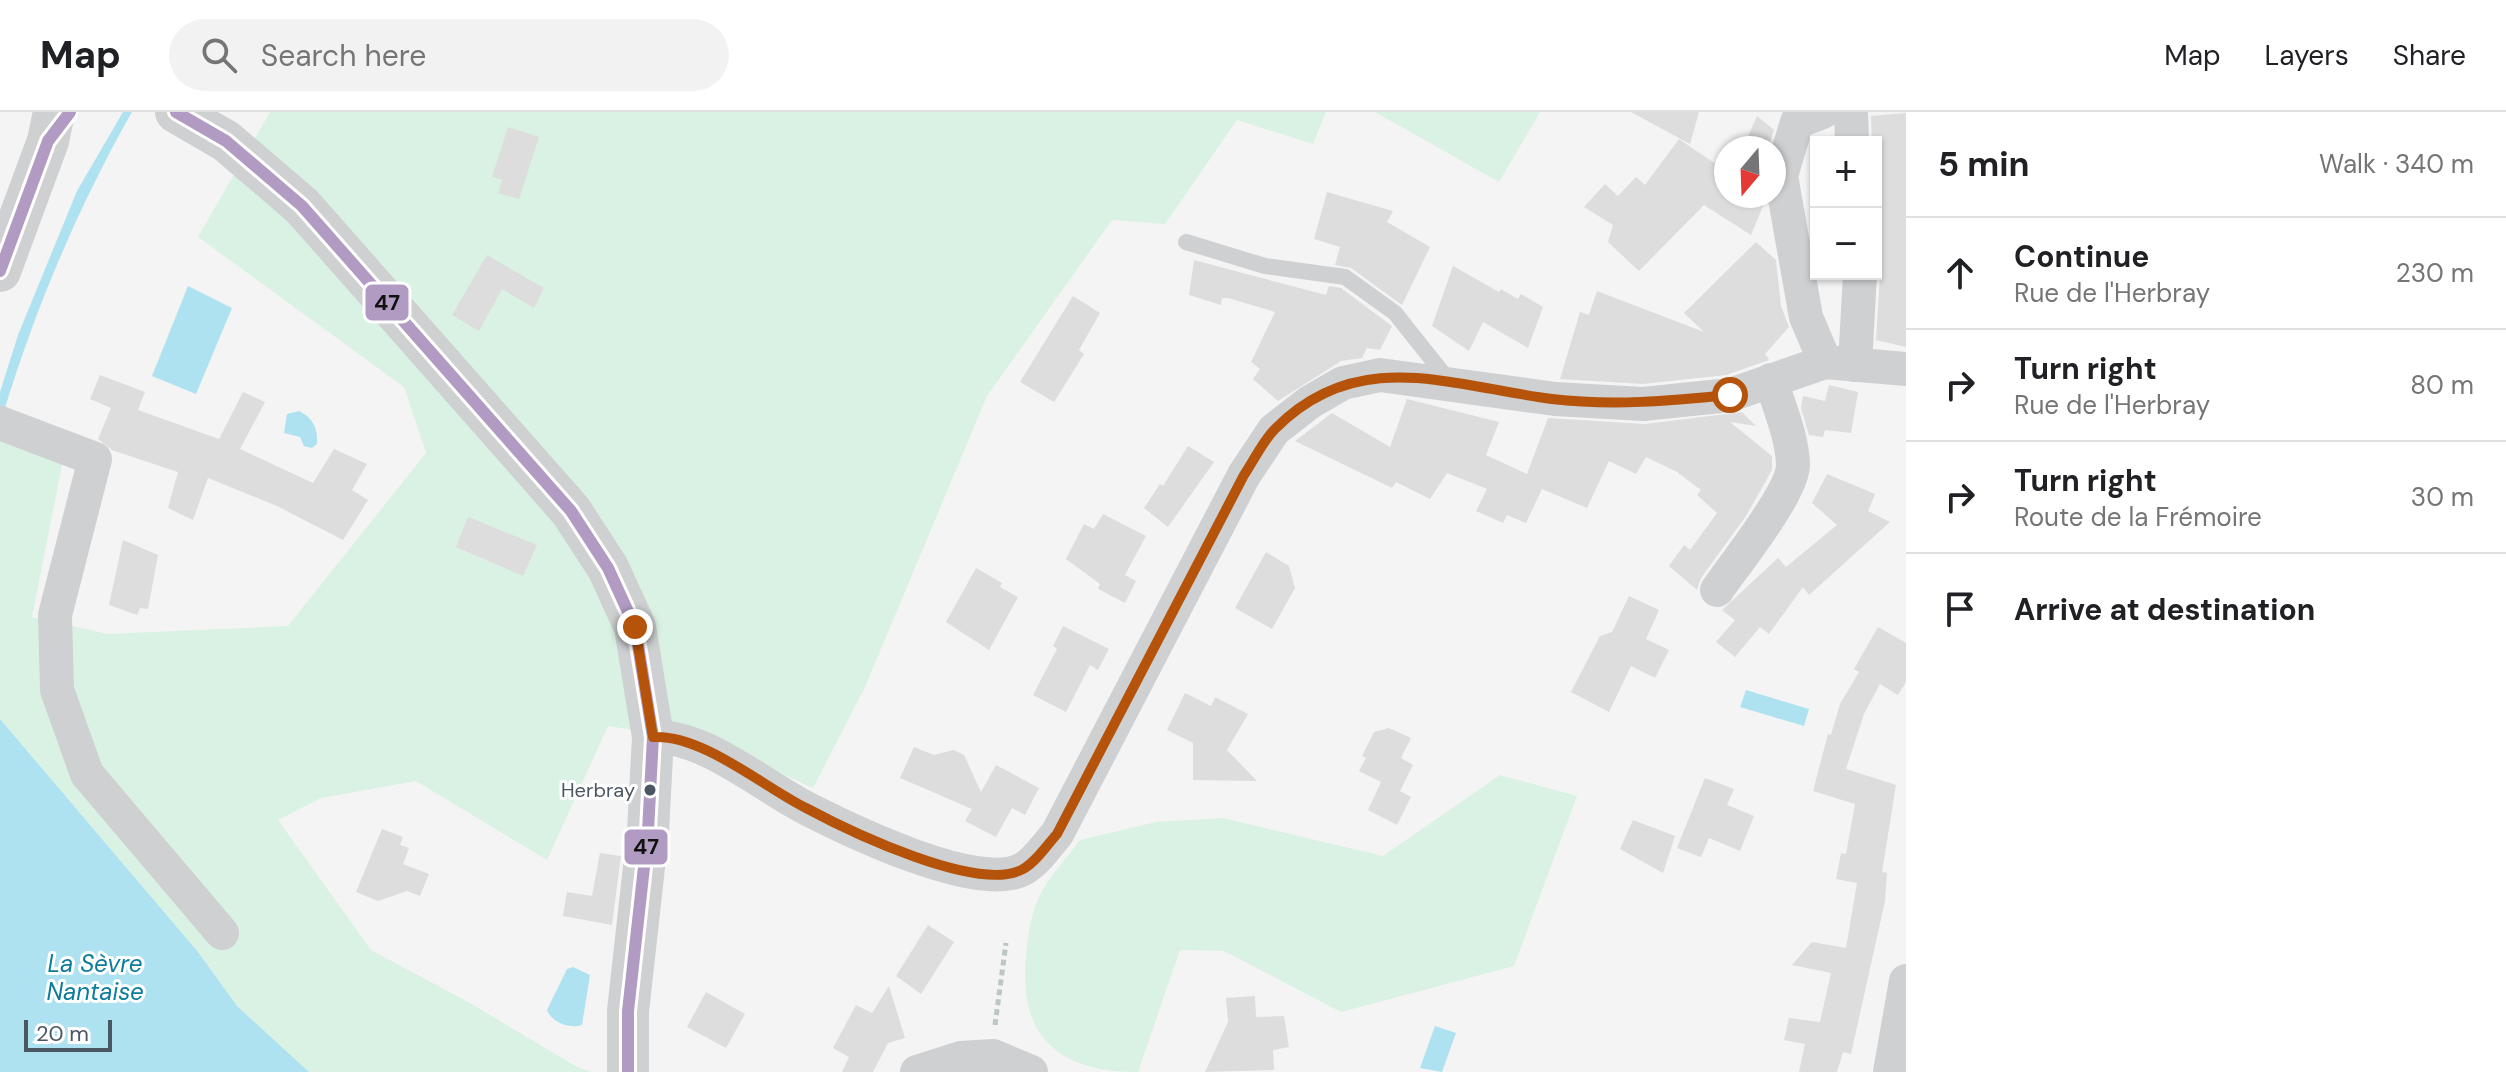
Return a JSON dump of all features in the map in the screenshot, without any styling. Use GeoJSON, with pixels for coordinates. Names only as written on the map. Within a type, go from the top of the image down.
{"type":"FeatureCollection","features":[{"type":"Feature","properties":{"kind":"street"},"geometry":{"type":"LineString","coordinates":[[176,112],[226,141],[302,206],[571,511],[608,568],[635,627],[653,737],[648,831],[628,1011],[628,1072]]}},
{"type":"Feature","properties":{"kind":"street"},"geometry":{"type":"LineString","coordinates":[[1823,112],[1797,122],[1781,176],[1806,317],[1840,363]]}},
{"type":"Feature","properties":{"kind":"street"},"geometry":{"type":"LineString","coordinates":[[1851,112],[1852,136]]}},
{"type":"Feature","properties":{"kind":"street"},"geometry":{"type":"LineString","coordinates":[[0,271],[58,122]]}},
{"type":"Feature","properties":{"kind":"street"},"geometry":{"type":"LineString","coordinates":[[1840,363],[1859,280]]}},
{"type":"Feature","properties":{"kind":"street"},"geometry":{"type":"LineString","coordinates":[[653,737],[672,736],[702,749],[807,809],[946,869],[991,877],[1023,869],[1057,834],[1244,475],[1274,430],[1343,383],[1380,375],[1555,399],[1643,404],[1730,395],[1771,380],[1840,363],[1906,369]]}},
{"type":"Feature","properties":{"kind":"street"},"geometry":{"type":"LineString","coordinates":[[1717,590],[1788,487],[1791,477],[1793,466],[1788,435],[1771,380]]}},
{"type":"Feature","properties":{"kind":"street"},"geometry":{"type":"LineString","coordinates":[[0,423],[95,459],[55,615],[57,690],[87,774],[222,933]]}},
{"type":"Feature","properties":{"kind":"street"},"geometry":{"type":"LineString","coordinates":[[1890,1072],[1906,981]]}},
{"type":"Feature","properties":{"kind":"street"},"geometry":{"type":"LineString","coordinates":[[917,1072],[961,1058],[993,1056],[1031,1072]]}},
{"type":"Feature","properties":{"kind":"lane"},"geometry":{"type":"LineString","coordinates":[[1186,242],[1265,266],[1345,277],[1395,313],[1450,383]]}},
{"type":"Feature","properties":{"kind":"path"},"geometry":{"type":"LineString","coordinates":[[993,1056],[1006,943]]}},
{"type":"Feature","properties":{"kind":"green space"},"geometry":{"type":"Polygon","coordinates":[[[270,112],[1326,112],[1313,144],[1237,120],[1165,224],[1112,220],[987,396],[865,687],[813,788],[715,743],[608,726],[547,860],[416,781],[321,798],[278,820],[371,950],[470,1003],[577,1067],[592,1072],[309,1072],[237,1006],[198,952],[0,719],[0,435],[63,460],[32,617],[108,634],[288,626],[426,453],[404,387],[198,237],[270,112]]]}},
{"type":"Feature","properties":{"kind":"green space"},"geometry":{"type":"Polygon","coordinates":[[[1375,112],[1540,112],[1499,182],[1375,112]]]}},
{"type":"Feature","properties":{"kind":"green space"},"geometry":{"type":"Polygon","coordinates":[[[1500,775],[1577,796],[1514,966],[1341,1012],[1224,951],[1180,950],[1138,1072],[1110,1070],[1065,1057],[1049,1044],[1037,1028],[1029,1008],[1025,984],[1032,916],[1044,888],[1080,840],[1156,822],[1223,818],[1383,856],[1500,775]]]}},
{"type":"Feature","properties":{"kind":"water"},"geometry":{"type":"Polygon","coordinates":[[[123,112],[132,112],[76,221],[44,296],[4,411],[0,410],[0,392],[18,335],[77,191],[123,112]]]}},
{"type":"Feature","properties":{"kind":"water"},"geometry":{"type":"Polygon","coordinates":[[[188,286],[232,308],[196,394],[152,376],[188,286]]]}},
{"type":"Feature","properties":{"kind":"water"},"geometry":{"type":"Polygon","coordinates":[[[299,411],[311,420],[317,433],[317,444],[312,448],[304,446],[300,437],[284,433],[287,414],[299,411]]]}},
{"type":"Feature","properties":{"kind":"water"},"geometry":{"type":"Polygon","coordinates":[[[1746,690],[1809,709],[1804,726],[1740,707],[1746,690]]]}},
{"type":"Feature","properties":{"kind":"water","name":"La Sèvre Nantaise"},"geometry":{"type":"Polygon","coordinates":[[[0,719],[198,952],[237,1006],[309,1072],[0,1072],[0,719]]]}},
{"type":"Feature","properties":{"kind":"water"},"geometry":{"type":"Polygon","coordinates":[[[573,967],[590,975],[582,1025],[577,1026],[557,1022],[547,1010],[567,969],[573,967]]]}},
{"type":"Feature","properties":{"kind":"water"},"geometry":{"type":"Polygon","coordinates":[[[1435,1026],[1456,1033],[1442,1072],[1420,1068],[1435,1026]]]}},
{"type":"Feature","properties":{"kind":"building"},"geometry":{"type":"Polygon","coordinates":[[[1631,112],[1699,112],[1690,144],[1631,112]]]}},
{"type":"Feature","properties":{"kind":"building"},"geometry":{"type":"Polygon","coordinates":[[[1906,113],[1906,347],[1876,340],[1882,280],[1882,136],[1872,136],[1871,116],[1906,113]]]}},
{"type":"Feature","properties":{"kind":"building"},"geometry":{"type":"Polygon","coordinates":[[[1757,116],[1774,130],[1772,136],[1748,136],[1757,116]]]}},
{"type":"Feature","properties":{"kind":"building"},"geometry":{"type":"Polygon","coordinates":[[[508,127],[539,137],[519,199],[498,193],[502,180],[492,177],[508,127]]]}},
{"type":"Feature","properties":{"kind":"building"},"geometry":{"type":"Polygon","coordinates":[[[1679,139],[1714,163],[1714,208],[1762,208],[1751,235],[1704,205],[1639,271],[1608,242],[1613,225],[1584,207],[1605,184],[1618,196],[1636,177],[1645,185],[1679,139]]]}},
{"type":"Feature","properties":{"kind":"building"},"geometry":{"type":"Polygon","coordinates":[[[1327,192],[1393,211],[1387,222],[1430,247],[1402,305],[1351,268],[1335,265],[1340,247],[1314,239],[1327,192]]]}},
{"type":"Feature","properties":{"kind":"building"},"geometry":{"type":"Polygon","coordinates":[[[1756,242],[1776,260],[1781,306],[1789,327],[1765,354],[1769,360],[1726,375],[1643,384],[1560,379],[1580,312],[1589,315],[1597,291],[1704,332],[1684,313],[1756,242]]]}},
{"type":"Feature","properties":{"kind":"building"},"geometry":{"type":"Polygon","coordinates":[[[487,255],[544,288],[534,308],[502,289],[479,331],[452,315],[487,255]]]}},
{"type":"Feature","properties":{"kind":"building"},"geometry":{"type":"Polygon","coordinates":[[[1194,260],[1326,295],[1329,286],[1341,288],[1392,326],[1380,350],[1367,348],[1362,358],[1341,361],[1278,401],[1253,379],[1260,369],[1251,362],[1275,312],[1228,298],[1222,298],[1221,305],[1189,295],[1194,260]]]}},
{"type":"Feature","properties":{"kind":"building"},"geometry":{"type":"Polygon","coordinates":[[[1453,266],[1499,292],[1501,289],[1518,299],[1521,294],[1543,307],[1528,348],[1483,322],[1469,351],[1432,326],[1453,266]]]}},
{"type":"Feature","properties":{"kind":"building"},"geometry":{"type":"Polygon","coordinates":[[[1073,296],[1100,313],[1079,350],[1084,354],[1054,402],[1020,382],[1073,296]]]}},
{"type":"Feature","properties":{"kind":"building"},"geometry":{"type":"Polygon","coordinates":[[[100,375],[145,392],[138,410],[219,439],[243,392],[265,402],[240,449],[313,483],[334,449],[367,464],[352,490],[368,500],[343,540],[277,506],[208,478],[193,520],[168,508],[178,472],[112,450],[98,439],[111,408],[90,399],[100,375]]]}},
{"type":"Feature","properties":{"kind":"building"},"geometry":{"type":"Polygon","coordinates":[[[1829,385],[1858,392],[1851,433],[1825,430],[1823,437],[1809,435],[1801,408],[1803,396],[1825,401],[1829,385]]]}},
{"type":"Feature","properties":{"kind":"building"},"geometry":{"type":"Polygon","coordinates":[[[1407,399],[1499,422],[1486,455],[1527,474],[1548,418],[1645,424],[1742,412],[1756,426],[1730,422],[1772,456],[1772,470],[1746,516],[1701,578],[1697,590],[1669,566],[1684,545],[1690,550],[1717,513],[1697,495],[1701,490],[1677,472],[1646,457],[1636,474],[1609,461],[1587,508],[1542,489],[1526,523],[1507,515],[1503,523],[1476,511],[1487,489],[1447,473],[1430,499],[1396,482],[1392,488],[1295,441],[1332,413],[1390,447],[1407,399]]]}},
{"type":"Feature","properties":{"kind":"building"},"geometry":{"type":"Polygon","coordinates":[[[1188,446],[1214,462],[1168,527],[1144,508],[1160,484],[1163,486],[1188,446]]]}},
{"type":"Feature","properties":{"kind":"building"},"geometry":{"type":"Polygon","coordinates":[[[1827,474],[1875,494],[1868,511],[1890,522],[1809,595],[1803,587],[1769,634],[1760,627],[1735,657],[1716,642],[1735,620],[1722,610],[1778,558],[1786,567],[1837,525],[1812,503],[1827,474]]]}},
{"type":"Feature","properties":{"kind":"building"},"geometry":{"type":"Polygon","coordinates":[[[1103,514],[1146,536],[1125,575],[1136,581],[1125,603],[1098,589],[1100,584],[1066,559],[1084,524],[1094,529],[1103,514]]]}},
{"type":"Feature","properties":{"kind":"building"},"geometry":{"type":"Polygon","coordinates":[[[468,517],[537,545],[523,576],[456,547],[468,517]]]}},
{"type":"Feature","properties":{"kind":"building"},"geometry":{"type":"Polygon","coordinates":[[[123,540],[158,555],[148,609],[140,608],[137,615],[109,605],[123,540]]]}},
{"type":"Feature","properties":{"kind":"building"},"geometry":{"type":"Polygon","coordinates":[[[1266,552],[1289,566],[1295,588],[1272,629],[1235,608],[1266,552]]]}},
{"type":"Feature","properties":{"kind":"building"},"geometry":{"type":"Polygon","coordinates":[[[976,568],[1002,583],[1000,587],[1018,597],[989,650],[946,622],[976,568]]]}},
{"type":"Feature","properties":{"kind":"building"},"geometry":{"type":"Polygon","coordinates":[[[1629,596],[1659,610],[1646,639],[1669,650],[1655,678],[1631,666],[1609,712],[1571,692],[1600,636],[1612,632],[1629,596]]]}},
{"type":"Feature","properties":{"kind":"building"},"geometry":{"type":"Polygon","coordinates":[[[1063,626],[1109,649],[1098,670],[1090,665],[1066,712],[1033,695],[1057,649],[1053,646],[1063,626]]]}},
{"type":"Feature","properties":{"kind":"building"},"geometry":{"type":"Polygon","coordinates":[[[1878,627],[1906,643],[1906,682],[1898,695],[1880,684],[1864,714],[1846,769],[1896,785],[1882,872],[1887,873],[1885,901],[1851,1054],[1843,1052],[1837,1072],[1799,1072],[1805,1044],[1784,1040],[1789,1018],[1820,1022],[1831,973],[1792,965],[1812,942],[1846,948],[1857,883],[1836,879],[1841,853],[1846,854],[1855,804],[1813,791],[1828,734],[1831,735],[1840,704],[1859,672],[1854,669],[1878,627]]]}},
{"type":"Feature","properties":{"kind":"building"},"geometry":{"type":"Polygon","coordinates":[[[1185,693],[1211,706],[1215,697],[1248,714],[1227,750],[1257,781],[1193,780],[1193,743],[1167,730],[1185,693]]]}},
{"type":"Feature","properties":{"kind":"building"},"geometry":{"type":"Polygon","coordinates":[[[1389,728],[1411,738],[1401,758],[1413,765],[1400,791],[1411,797],[1397,825],[1368,810],[1381,782],[1359,771],[1366,758],[1362,756],[1374,732],[1389,728]]]}},
{"type":"Feature","properties":{"kind":"building"},"geometry":{"type":"Polygon","coordinates":[[[914,747],[934,755],[954,750],[964,755],[981,792],[996,765],[1039,788],[1025,815],[1012,808],[996,837],[965,821],[972,809],[900,778],[914,747]]]}},
{"type":"Feature","properties":{"kind":"building"},"geometry":{"type":"Polygon","coordinates":[[[1705,778],[1734,789],[1727,805],[1754,816],[1740,851],[1709,838],[1701,857],[1677,848],[1705,778]]]}},
{"type":"Feature","properties":{"kind":"building"},"geometry":{"type":"Polygon","coordinates":[[[1633,820],[1675,836],[1663,873],[1620,849],[1633,820]]]}},
{"type":"Feature","properties":{"kind":"building"},"geometry":{"type":"Polygon","coordinates":[[[382,829],[403,837],[400,845],[409,848],[403,864],[429,874],[420,896],[407,891],[378,901],[356,892],[382,829]]]}},
{"type":"Feature","properties":{"kind":"building"},"geometry":{"type":"Polygon","coordinates":[[[600,853],[621,856],[612,925],[563,916],[567,892],[592,896],[600,853]]]}},
{"type":"Feature","properties":{"kind":"building"},"geometry":{"type":"Polygon","coordinates":[[[928,925],[954,942],[921,994],[896,976],[928,925]]]}},
{"type":"Feature","properties":{"kind":"building"},"geometry":{"type":"Polygon","coordinates":[[[889,986],[905,1038],[888,1043],[873,1072],[842,1072],[849,1057],[833,1048],[856,1005],[872,1013],[889,986]]]}},
{"type":"Feature","properties":{"kind":"building"},"geometry":{"type":"Polygon","coordinates":[[[706,992],[745,1014],[726,1048],[687,1027],[706,992]]]}},
{"type":"Feature","properties":{"kind":"building"},"geometry":{"type":"Polygon","coordinates":[[[1255,996],[1256,1017],[1284,1016],[1289,1047],[1273,1050],[1274,1070],[1205,1072],[1228,1022],[1226,998],[1255,996]]]}},
{"type":"Feature","properties":{"kind":"transit line","name":"47"},"geometry":{"type":"LineString","coordinates":[[0,271],[48,141],[70,112]]}},
{"type":"Feature","properties":{"kind":"transit line","name":"47"},"geometry":{"type":"LineString","coordinates":[[176,112],[226,141],[302,206],[571,511],[608,568],[635,627],[653,737],[648,831],[628,1011],[628,1072]]}},
{"type":"Feature","properties":{"kind":"place","name":"Herbray"},"geometry":{"type":"Point","coordinates":[650,790]}},
{"type":"Feature","properties":{"kind":"route"},"geometry":{"type":"LineString","coordinates":[[635,627],[653,737],[672,736],[702,749],[807,809],[946,869],[991,877],[1023,869],[1057,834],[1244,475],[1274,430],[1310,402],[1343,383],[1380,375],[1555,399],[1643,404],[1730,395]]}}]}
